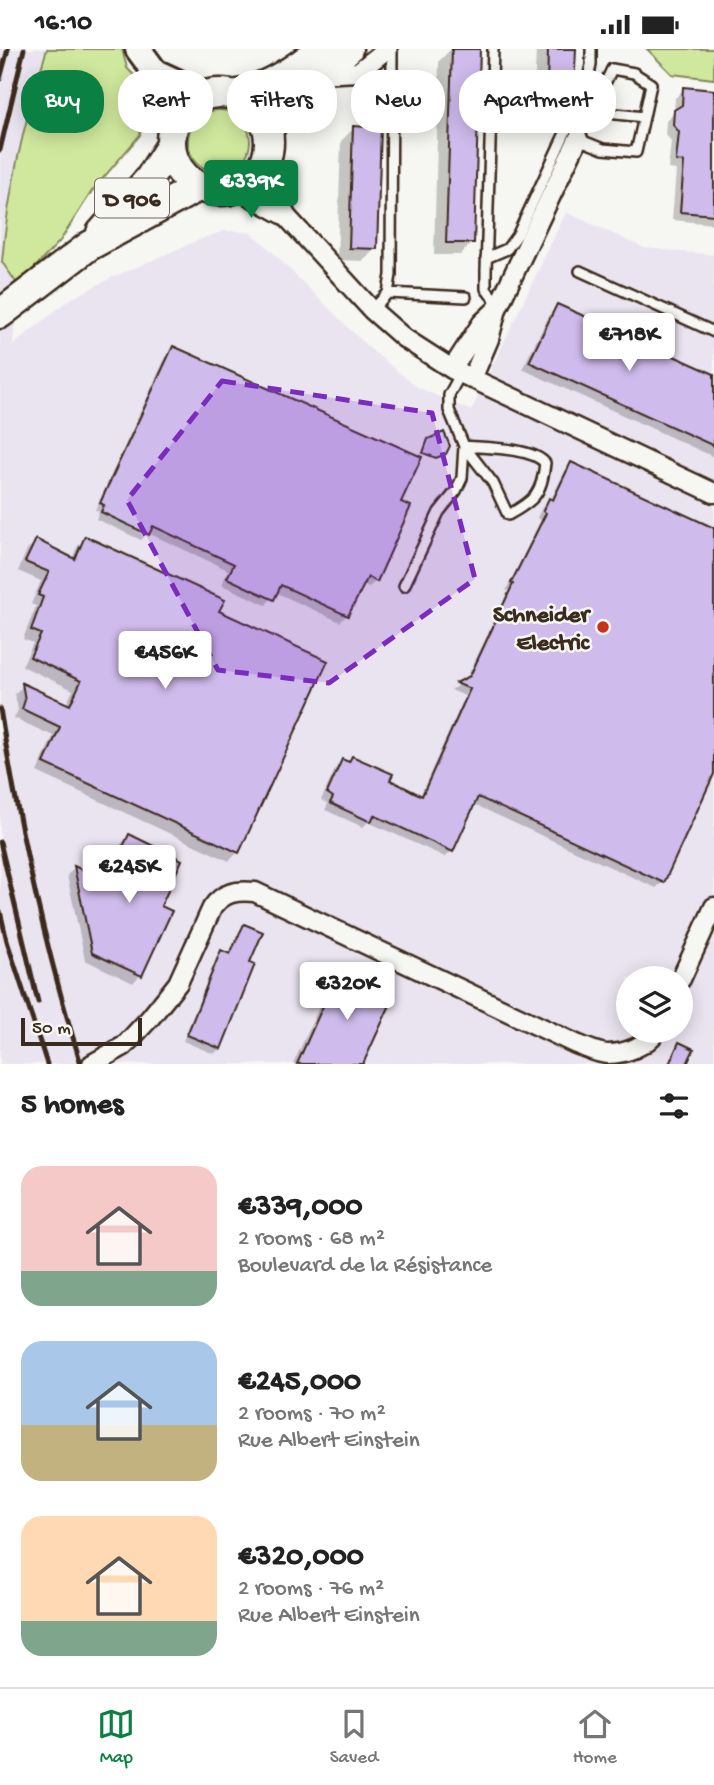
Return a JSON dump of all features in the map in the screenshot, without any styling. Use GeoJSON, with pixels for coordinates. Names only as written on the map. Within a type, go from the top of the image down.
{"type":"FeatureCollection","features":[{"type":"Feature","properties":{"kind":"main road"},"geometry":{"type":"LineString","coordinates":[[138,49],[154,70]]}},
{"type":"Feature","properties":{"kind":"main road"},"geometry":{"type":"LineString","coordinates":[[291,70],[306,61],[319,61],[348,49]]}},
{"type":"Feature","properties":{"kind":"main road"},"geometry":{"type":"LineString","coordinates":[[172,134],[173,158],[180,170],[189,180],[200,186],[218,190],[235,188],[257,173],[265,161],[268,133]]}},
{"type":"Feature","properties":{"kind":"main road","name":"D 906"},"geometry":{"type":"LineString","coordinates":[[89,246],[149,179],[172,134]]}},
{"type":"Feature","properties":{"kind":"main road","name":"D 906"},"geometry":{"type":"LineString","coordinates":[[0,314],[89,246],[200,186]]}},
{"type":"Feature","properties":{"kind":"street"},"geometry":{"type":"LineString","coordinates":[[319,61],[358,72],[390,49]]}},
{"type":"Feature","properties":{"kind":"street"},"geometry":{"type":"LineString","coordinates":[[462,374],[489,339],[498,307],[578,139]]}},
{"type":"Feature","properties":{"kind":"street"},"geometry":{"type":"LineString","coordinates":[[265,161],[286,216]]}},
{"type":"Feature","properties":{"kind":"street"},"geometry":{"type":"LineString","coordinates":[[235,188],[286,216],[372,310],[404,338],[462,374],[714,493]]}},
{"type":"Feature","properties":{"kind":"street"},"geometry":{"type":"LineString","coordinates":[[92,1064],[124,1045],[150,1019],[178,983],[219,898],[241,890],[256,893],[576,1044],[606,1054],[634,1049],[644,1043]]}},
{"type":"Feature","properties":{"kind":"street"},"geometry":{"type":"LineString","coordinates":[[687,966],[714,907]]}},
{"type":"Feature","properties":{"kind":"lane"},"geometry":{"type":"LineString","coordinates":[[372,310],[387,293],[391,275],[390,49]]}},
{"type":"Feature","properties":{"kind":"lane"},"geometry":{"type":"LineString","coordinates":[[493,49],[486,289],[498,307]]}},
{"type":"Feature","properties":{"kind":"lane"},"geometry":{"type":"LineString","coordinates":[[486,258],[507,249],[517,234],[586,88],[592,49]]}},
{"type":"Feature","properties":{"kind":"lane"},"geometry":{"type":"LineString","coordinates":[[581,133],[578,139],[603,149],[636,152],[651,84],[634,73],[612,70]]}},
{"type":"Feature","properties":{"kind":"lane"},"geometry":{"type":"LineString","coordinates":[[616,114],[644,117]]}},
{"type":"Feature","properties":{"kind":"lane"},"geometry":{"type":"LineString","coordinates":[[580,271],[714,332]]}},
{"type":"Feature","properties":{"kind":"lane"},"geometry":{"type":"LineString","coordinates":[[387,293],[466,297]]}},
{"type":"Feature","properties":{"kind":"lane"},"geometry":{"type":"LineString","coordinates":[[462,374],[449,395],[449,410],[464,446],[493,483],[508,515],[531,502],[536,496],[545,463],[530,453],[464,446]]}},
{"type":"Feature","properties":{"kind":"lane"},"geometry":{"type":"LineString","coordinates":[[404,586],[439,512],[456,491],[462,478],[464,446]]}},
{"type":"Feature","properties":{"kind":"highlighted area"},"geometry":{"type":"Polygon","coordinates":[[[222,381],[432,413],[475,579],[329,683],[218,670],[127,500],[222,381]]]}},
{"type":"Feature","properties":{"kind":"shaded area"},"geometry":{"type":"Polygon","coordinates":[[[0,49],[47,49],[41,70],[21,70],[21,133],[24,133],[6,216],[2,262],[18,285],[13,345],[69,300],[111,278],[223,231],[250,233],[369,348],[417,387],[471,411],[566,212],[644,248],[714,255],[714,1064],[0,1064],[0,49]]]}},
{"type":"Feature","properties":{"kind":"green space"},"geometry":{"type":"Polygon","coordinates":[[[47,49],[122,49],[129,70],[118,70],[118,133],[140,133],[92,191],[60,241],[18,285],[2,262],[8,208],[24,133],[104,133],[104,70],[41,70],[47,49]]]}},
{"type":"Feature","properties":{"kind":"green space"},"geometry":{"type":"Polygon","coordinates":[[[647,49],[714,49],[714,79],[672,74],[647,49]]]}},
{"type":"Feature","properties":{"kind":"green space"},"geometry":{"type":"Polygon","coordinates":[[[219,110],[227,112],[227,133],[249,135],[249,147],[241,163],[219,172],[197,163],[188,141],[190,133],[213,133],[213,111],[219,110]]]}},
{"type":"Feature","properties":{"kind":"building"},"geometry":{"type":"Polygon","coordinates":[[[452,49],[480,49],[479,70],[459,70],[459,133],[477,133],[474,243],[446,243],[452,49]]]}},
{"type":"Feature","properties":{"kind":"building"},"geometry":{"type":"Polygon","coordinates":[[[548,49],[576,49],[575,70],[547,70],[548,49]]]}},
{"type":"Feature","properties":{"kind":"building"},"geometry":{"type":"Polygon","coordinates":[[[683,87],[714,90],[714,215],[680,212],[684,162],[676,161],[679,132],[673,125],[674,110],[682,105],[683,87]]]}},
{"type":"Feature","properties":{"kind":"building"},"geometry":{"type":"Polygon","coordinates":[[[353,133],[381,133],[377,249],[349,248],[353,133]]]}},
{"type":"Feature","properties":{"kind":"building"},"geometry":{"type":"Polygon","coordinates":[[[557,304],[714,374],[714,446],[529,362],[557,304]]]}},
{"type":"Feature","properties":{"kind":"building"},"geometry":{"type":"Polygon","coordinates":[[[173,346],[422,457],[401,502],[411,506],[377,582],[368,577],[348,616],[281,585],[274,600],[227,578],[234,564],[153,526],[149,535],[101,512],[104,505],[100,503],[173,346]]]}},
{"type":"Feature","properties":{"kind":"building"},"geometry":{"type":"Polygon","coordinates":[[[444,432],[450,446],[446,454],[436,458],[423,453],[428,439],[444,432]]]}},
{"type":"Feature","properties":{"kind":"building","name":"Schneider Electric"},"geometry":{"type":"Polygon","coordinates":[[[571,462],[714,528],[714,774],[664,883],[478,797],[453,852],[374,815],[371,822],[330,803],[333,797],[327,793],[342,759],[349,762],[352,756],[393,774],[390,780],[422,796],[470,689],[456,683],[470,676],[513,584],[511,583],[546,513],[543,511],[549,498],[553,500],[571,462]]]}},
{"type":"Feature","properties":{"kind":"building"},"geometry":{"type":"Polygon","coordinates":[[[85,536],[225,600],[219,611],[328,661],[239,853],[44,763],[60,727],[22,709],[25,700],[22,683],[70,705],[81,681],[30,657],[41,634],[31,630],[43,597],[38,595],[49,572],[25,562],[36,539],[75,559],[85,536]]]}},
{"type":"Feature","properties":{"kind":"building"},"geometry":{"type":"Polygon","coordinates":[[[129,834],[182,860],[161,906],[172,911],[142,976],[92,953],[74,866],[107,881],[129,834]]]}},
{"type":"Feature","properties":{"kind":"building"},"geometry":{"type":"Polygon","coordinates":[[[244,924],[263,932],[250,962],[255,964],[221,1049],[187,1035],[221,950],[230,954],[244,924]]]}},
{"type":"Feature","properties":{"kind":"building"},"geometry":{"type":"Polygon","coordinates":[[[340,968],[395,994],[363,1064],[297,1064],[340,968]]]}},
{"type":"Feature","properties":{"kind":"building"},"geometry":{"type":"Polygon","coordinates":[[[679,1043],[694,1049],[687,1064],[669,1064],[679,1043]]]}},
{"type":"Feature","properties":{"kind":"railway"},"geometry":{"type":"LineString","coordinates":[[0,79],[8,49]]}},
{"type":"Feature","properties":{"kind":"railway"},"geometry":{"type":"LineString","coordinates":[[0,150],[24,49]]}},
{"type":"Feature","properties":{"kind":"railway"},"geometry":{"type":"LineString","coordinates":[[0,709],[34,888],[81,1064]]}},
{"type":"Feature","properties":{"kind":"railway"},"geometry":{"type":"LineString","coordinates":[[0,842],[38,1002]]}},
{"type":"Feature","properties":{"kind":"railway"},"geometry":{"type":"LineString","coordinates":[[0,911],[7,941],[47,1064]]}},
{"type":"Feature","properties":{"kind":"place","name":"Schneider Electric"},"geometry":{"type":"Point","coordinates":[603,627]}}]}
